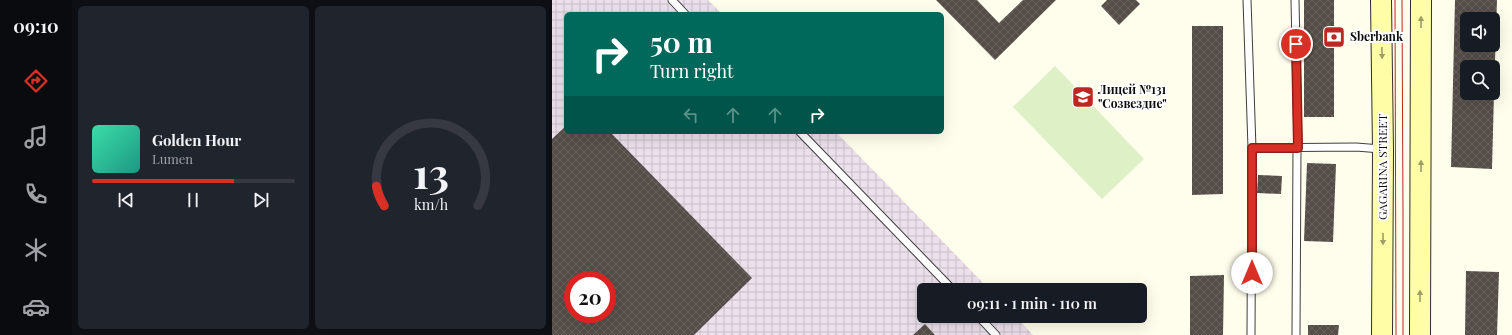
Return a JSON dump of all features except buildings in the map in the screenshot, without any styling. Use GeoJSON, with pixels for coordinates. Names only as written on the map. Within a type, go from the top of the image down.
{"type":"FeatureCollection","features":[{"type":"Feature","properties":{"kind":"main road","name":"GAGARINA STREET"},"geometry":{"type":"LineString","coordinates":[[1381,0],[1383,150],[1382,335]]}},
{"type":"Feature","properties":{"kind":"main road"},"geometry":{"type":"LineString","coordinates":[[1420,335],[1421,0]]}},
{"type":"Feature","properties":{"kind":"lane"},"geometry":{"type":"LineString","coordinates":[[672,0],[683,12]]}},
{"type":"Feature","properties":{"kind":"lane"},"geometry":{"type":"LineString","coordinates":[[1247,0],[1252,148],[1251,335]]}},
{"type":"Feature","properties":{"kind":"lane"},"geometry":{"type":"LineString","coordinates":[[1295,0],[1297,148],[1296,335]]}},
{"type":"Feature","properties":{"kind":"lane"},"geometry":{"type":"LineString","coordinates":[[802,134],[946,283]]}},
{"type":"Feature","properties":{"kind":"lane"},"geometry":{"type":"LineString","coordinates":[[1252,148],[1356,147],[1383,150]]}},
{"type":"Feature","properties":{"kind":"lane"},"geometry":{"type":"LineString","coordinates":[[985,323],[996,335]]}},
{"type":"Feature","properties":{"kind":"shaded area"},"geometry":{"type":"Polygon","coordinates":[[[552,0],[708,0],[720,12],[564,12],[564,134],[838,134],[983,283],[917,283],[917,323],[1022,323],[1033,335],[552,335],[552,0]]]}},
{"type":"Feature","properties":{"kind":"green space"},"geometry":{"type":"Polygon","coordinates":[[[1055,66],[1144,159],[1102,199],[1013,107],[1055,66]]]}},
{"type":"Feature","properties":{"kind":"tram line"},"geometry":{"type":"LineString","coordinates":[[1395,0],[1396,335]]}},
{"type":"Feature","properties":{"kind":"tram line"},"geometry":{"type":"LineString","coordinates":[[1402,0],[1403,335]]}},
{"type":"Feature","properties":{"kind":"place","name":"Sberbank"},"geometry":{"type":"Point","coordinates":[1334,37]}},
{"type":"Feature","properties":{"kind":"place","name":"Лицей №131 \"Созвездие\""},"geometry":{"type":"Point","coordinates":[1083,97]}},
{"type":"Feature","properties":{"kind":"route"},"geometry":{"type":"LineString","coordinates":[[1252,273],[1252,148],[1298,148],[1296,44]]}}]}
